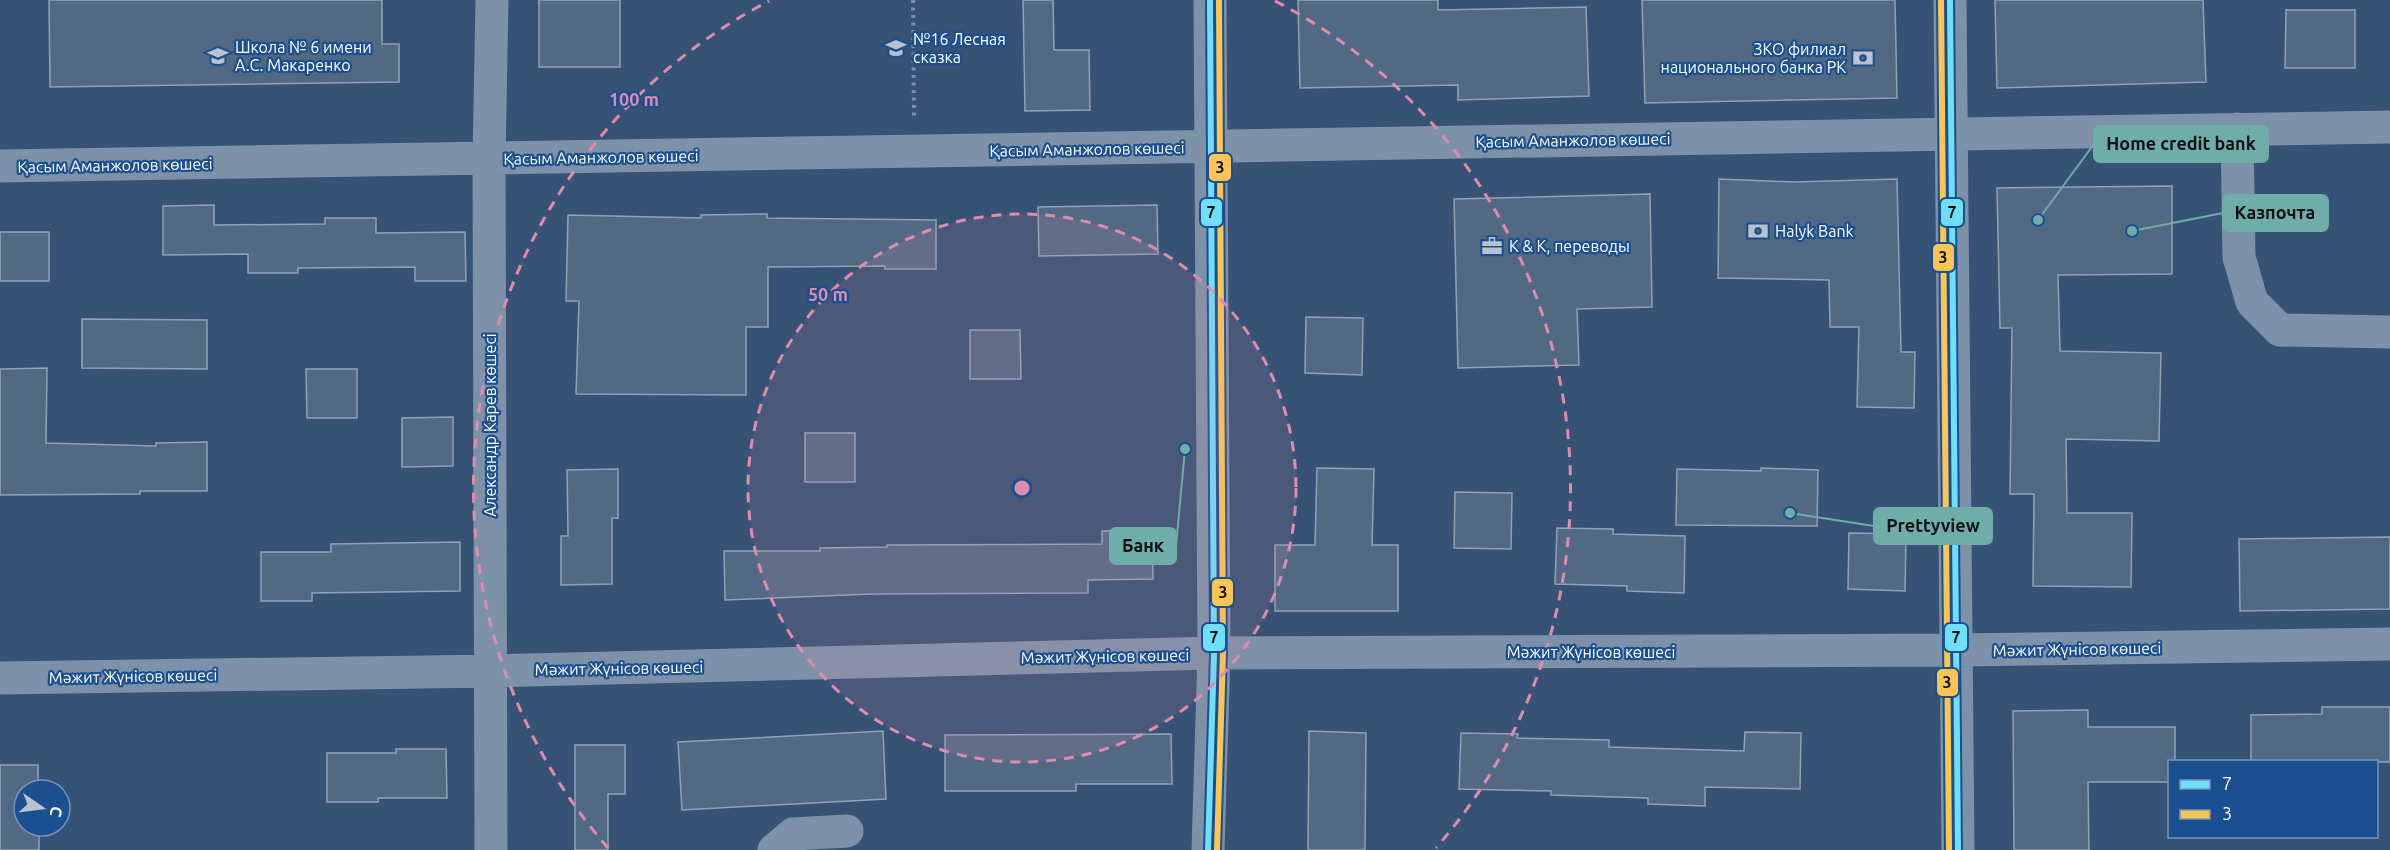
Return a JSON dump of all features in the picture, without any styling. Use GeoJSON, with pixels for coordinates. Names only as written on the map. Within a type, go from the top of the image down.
{"type":"FeatureCollection","features":[{"type":"Feature","properties":{"kind":"street","name":"Александр Карев көшесі"},"geometry":{"type":"LineString","coordinates":[[491,850],[489,159],[492,0]]}},
{"type":"Feature","properties":{"kind":"street"},"geometry":{"type":"LineString","coordinates":[[1208,850],[1214,653],[1210,0]]}},
{"type":"Feature","properties":{"kind":"street"},"geometry":{"type":"LineString","coordinates":[[1950,0],[1958,850]]}},
{"type":"Feature","properties":{"kind":"street","name":"Қасым Аманжолов көшесі"},"geometry":{"type":"LineString","coordinates":[[0,166],[2390,127]]}},
{"type":"Feature","properties":{"kind":"street"},"geometry":{"type":"LineString","coordinates":[[2238,129],[2239,257],[2252,302],[2280,330],[2390,332]]}},
{"type":"Feature","properties":{"kind":"street","name":"Мәжит Жүнісов көшесі"},"geometry":{"type":"LineString","coordinates":[[0,678],[492,671],[1214,653],[1956,650],[2390,644]]}},
{"type":"Feature","properties":{"kind":"street"},"geometry":{"type":"LineString","coordinates":[[774,850],[793,834],[847,831]]}},
{"type":"Feature","properties":{"kind":"path"},"geometry":{"type":"LineString","coordinates":[[913,0],[913,98]]}},
{"type":"Feature","properties":{"kind":"building"},"geometry":{"type":"Polygon","coordinates":[[[49,0],[382,0],[382,44],[399,44],[399,82],[50,87],[49,0]]]}},
{"type":"Feature","properties":{"kind":"building"},"geometry":{"type":"Polygon","coordinates":[[[539,0],[620,0],[620,67],[539,67],[539,0]]]}},
{"type":"Feature","properties":{"kind":"building"},"geometry":{"type":"Polygon","coordinates":[[[1023,0],[1053,0],[1054,50],[1089,50],[1090,110],[1025,111],[1023,0]]]}},
{"type":"Feature","properties":{"kind":"building"},"geometry":{"type":"Polygon","coordinates":[[[1298,0],[1438,0],[1438,10],[1586,7],[1589,96],[1458,100],[1458,85],[1300,88],[1298,0]]]}},
{"type":"Feature","properties":{"kind":"building"},"geometry":{"type":"Polygon","coordinates":[[[1642,0],[1895,0],[1897,98],[1645,103],[1642,0]]]}},
{"type":"Feature","properties":{"kind":"building"},"geometry":{"type":"Polygon","coordinates":[[[1995,0],[2203,0],[2206,82],[1997,88],[1995,0]]]}},
{"type":"Feature","properties":{"kind":"building"},"geometry":{"type":"Polygon","coordinates":[[[2286,10],[2355,10],[2355,68],[2285,68],[2286,10]]]}},
{"type":"Feature","properties":{"kind":"building"},"geometry":{"type":"Polygon","coordinates":[[[1719,179],[1794,182],[1897,179],[1901,352],[1915,352],[1914,408],[1857,407],[1859,327],[1830,327],[1829,280],[1718,278],[1719,179]]]}},
{"type":"Feature","properties":{"kind":"building"},"geometry":{"type":"Polygon","coordinates":[[[2172,186],[2172,274],[2058,275],[2060,351],[2161,353],[2159,441],[2066,439],[2067,513],[2132,513],[2131,587],[2033,586],[2034,494],[2010,494],[2012,328],[2000,328],[1997,188],[2172,186]]]}},
{"type":"Feature","properties":{"kind":"building"},"geometry":{"type":"Polygon","coordinates":[[[1650,194],[1652,307],[1577,309],[1579,365],[1458,368],[1454,199],[1650,194]]]}},
{"type":"Feature","properties":{"kind":"building"},"geometry":{"type":"Polygon","coordinates":[[[214,205],[214,225],[325,224],[325,218],[376,218],[376,233],[465,232],[466,281],[415,281],[415,267],[298,268],[298,273],[248,273],[248,254],[163,255],[163,206],[214,205]]]}},
{"type":"Feature","properties":{"kind":"building"},"geometry":{"type":"Polygon","coordinates":[[[1157,205],[1158,254],[1039,256],[1038,207],[1157,205]]]}},
{"type":"Feature","properties":{"kind":"building"},"geometry":{"type":"Polygon","coordinates":[[[767,214],[767,218],[936,220],[936,269],[885,269],[885,266],[768,267],[768,327],[746,327],[746,395],[576,394],[579,301],[566,301],[568,215],[701,218],[701,215],[767,214]]]}},
{"type":"Feature","properties":{"kind":"building"},"geometry":{"type":"Polygon","coordinates":[[[0,232],[49,232],[49,281],[0,281],[0,232]]]}},
{"type":"Feature","properties":{"kind":"building"},"geometry":{"type":"Polygon","coordinates":[[[1306,317],[1363,318],[1362,375],[1305,373],[1306,317]]]}},
{"type":"Feature","properties":{"kind":"building"},"geometry":{"type":"Polygon","coordinates":[[[82,319],[207,320],[207,369],[82,368],[82,319]]]}},
{"type":"Feature","properties":{"kind":"building"},"geometry":{"type":"Polygon","coordinates":[[[970,330],[1020,330],[1021,379],[970,379],[970,330]]]}},
{"type":"Feature","properties":{"kind":"building"},"geometry":{"type":"Polygon","coordinates":[[[47,368],[46,443],[156,446],[156,443],[207,442],[207,491],[0,495],[0,369],[47,368]]]}},
{"type":"Feature","properties":{"kind":"building"},"geometry":{"type":"Polygon","coordinates":[[[306,369],[357,369],[357,418],[307,418],[306,369]]]}},
{"type":"Feature","properties":{"kind":"building"},"geometry":{"type":"Polygon","coordinates":[[[453,417],[453,466],[402,467],[402,418],[453,417]]]}},
{"type":"Feature","properties":{"kind":"building"},"geometry":{"type":"Polygon","coordinates":[[[805,433],[855,433],[855,482],[805,482],[805,433]]]}},
{"type":"Feature","properties":{"kind":"building"},"geometry":{"type":"Polygon","coordinates":[[[1317,468],[1374,469],[1372,545],[1398,545],[1398,611],[1275,611],[1275,545],[1315,545],[1317,468]]]}},
{"type":"Feature","properties":{"kind":"building"},"geometry":{"type":"Polygon","coordinates":[[[1761,468],[1818,470],[1817,526],[1676,525],[1677,469],[1761,471],[1761,468]]]}},
{"type":"Feature","properties":{"kind":"building"},"geometry":{"type":"Polygon","coordinates":[[[618,469],[618,518],[612,518],[612,584],[561,585],[561,536],[568,536],[567,470],[618,469]]]}},
{"type":"Feature","properties":{"kind":"building"},"geometry":{"type":"Polygon","coordinates":[[[1455,492],[1512,493],[1511,549],[1454,548],[1455,492]]]}},
{"type":"Feature","properties":{"kind":"building"},"geometry":{"type":"Polygon","coordinates":[[[1557,528],[1613,529],[1613,534],[1685,536],[1684,593],[1627,591],[1627,586],[1555,584],[1557,528]]]}},
{"type":"Feature","properties":{"kind":"building"},"geometry":{"type":"Polygon","coordinates":[[[1152,530],[1153,579],[1088,580],[1088,593],[872,594],[725,600],[724,551],[820,551],[820,548],[887,547],[887,545],[1102,544],[1102,531],[1152,530]]]}},
{"type":"Feature","properties":{"kind":"building"},"geometry":{"type":"Polygon","coordinates":[[[1849,533],[1906,534],[1905,591],[1848,589],[1849,533]]]}},
{"type":"Feature","properties":{"kind":"building"},"geometry":{"type":"Polygon","coordinates":[[[2390,537],[2390,609],[2240,611],[2239,539],[2390,537]]]}},
{"type":"Feature","properties":{"kind":"building"},"geometry":{"type":"Polygon","coordinates":[[[460,542],[460,591],[312,593],[312,601],[261,601],[261,552],[331,552],[331,544],[460,542]]]}},
{"type":"Feature","properties":{"kind":"building"},"geometry":{"type":"Polygon","coordinates":[[[2322,707],[2390,707],[2390,762],[2378,762],[2378,760],[2251,760],[2251,715],[2322,714],[2322,707]]]}},
{"type":"Feature","properties":{"kind":"building"},"geometry":{"type":"Polygon","coordinates":[[[2088,710],[2088,727],[2175,727],[2175,760],[2168,760],[2168,782],[2088,782],[2089,850],[2014,850],[2013,711],[2088,710]]]}},
{"type":"Feature","properties":{"kind":"building"},"geometry":{"type":"Polygon","coordinates":[[[883,731],[886,799],[682,810],[678,742],[883,731]]]}},
{"type":"Feature","properties":{"kind":"building"},"geometry":{"type":"Polygon","coordinates":[[[1309,731],[1366,733],[1365,850],[1308,850],[1309,731]]]}},
{"type":"Feature","properties":{"kind":"building"},"geometry":{"type":"Polygon","coordinates":[[[1745,732],[1801,733],[1800,789],[1705,787],[1705,806],[1648,804],[1648,798],[1551,795],[1551,791],[1459,789],[1461,733],[1518,734],[1517,738],[1609,740],[1609,747],[1744,751],[1745,732]]]}},
{"type":"Feature","properties":{"kind":"building"},"geometry":{"type":"Polygon","coordinates":[[[1171,734],[1172,784],[1076,784],[1076,791],[945,791],[945,735],[1171,734]]]}},
{"type":"Feature","properties":{"kind":"building"},"geometry":{"type":"Polygon","coordinates":[[[575,745],[625,745],[625,794],[608,794],[608,850],[575,850],[575,745]]]}},
{"type":"Feature","properties":{"kind":"building"},"geometry":{"type":"Polygon","coordinates":[[[396,749],[446,749],[447,798],[378,798],[378,802],[327,802],[327,753],[396,753],[396,749]]]}},
{"type":"Feature","properties":{"kind":"building"},"geometry":{"type":"Polygon","coordinates":[[[0,765],[38,765],[38,778],[12,778],[12,838],[39,838],[39,850],[0,850],[0,765]]]}},
{"type":"Feature","properties":{"kind":"transit line","name":"7"},"geometry":{"type":"LineString","coordinates":[[1208,850],[1214,653],[1210,0]]}},
{"type":"Feature","properties":{"kind":"transit line","name":"3"},"geometry":{"type":"LineString","coordinates":[[1217,850],[1223,653],[1219,0]]}},
{"type":"Feature","properties":{"kind":"transit line","name":"3"},"geometry":{"type":"LineString","coordinates":[[1941,0],[1949,850]]}},
{"type":"Feature","properties":{"kind":"transit line","name":"7"},"geometry":{"type":"LineString","coordinates":[[1950,0],[1958,850]]}},
{"type":"Feature","properties":{"kind":"place","name":"№16 Лесная сказка"},"geometry":{"type":"Point","coordinates":[896,48]}},
{"type":"Feature","properties":{"kind":"place","name":"Школа № 6 имени А.С. Макаренко"},"geometry":{"type":"Point","coordinates":[218,56]}},
{"type":"Feature","properties":{"kind":"place","name":"ЗКО филиал национального банка РК"},"geometry":{"type":"Point","coordinates":[1863,58]}},
{"type":"Feature","properties":{"kind":"place","name":"Home credit bank"},"geometry":{"type":"Point","coordinates":[2038,220]}},
{"type":"Feature","properties":{"kind":"place","name":"Halyk Bank"},"geometry":{"type":"Point","coordinates":[1758,231]}},
{"type":"Feature","properties":{"kind":"place","name":"Казпочта"},"geometry":{"type":"Point","coordinates":[2132,231]}},
{"type":"Feature","properties":{"kind":"place","name":"K & K, переводы"},"geometry":{"type":"Point","coordinates":[1492,246]}},
{"type":"Feature","properties":{"kind":"place","name":"Банк"},"geometry":{"type":"Point","coordinates":[1185,449]}},
{"type":"Feature","properties":{"kind":"place","name":"Prettyview"},"geometry":{"type":"Point","coordinates":[1790,513]}}]}
